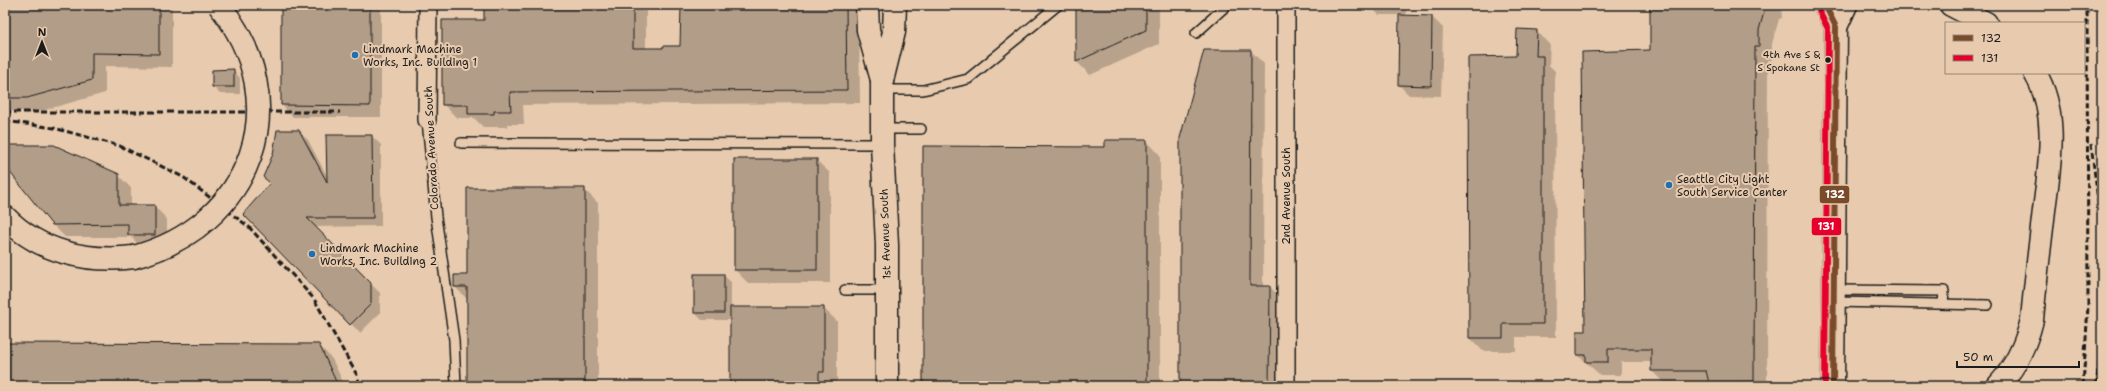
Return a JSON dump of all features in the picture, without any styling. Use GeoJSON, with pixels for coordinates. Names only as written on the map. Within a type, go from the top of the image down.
{"type":"FeatureCollection","features":[{"type":"Feature","properties":{"kind":"main road"},"geometry":{"type":"LineString","coordinates":[[5,217],[25,234],[41,243],[77,256],[96,259],[116,259],[154,252],[190,234],[206,222],[225,202],[243,174],[252,148],[258,115],[255,75],[249,56],[234,26],[219,5]]}},
{"type":"Feature","properties":{"kind":"main road","name":"1st Avenue South"},"geometry":{"type":"LineString","coordinates":[[867,5],[868,30],[882,86]]}},
{"type":"Feature","properties":{"kind":"main road","name":"1st Avenue South"},"geometry":{"type":"LineString","coordinates":[[886,386],[887,245],[882,136],[882,86],[894,32],[895,5]]}},
{"type":"Feature","properties":{"kind":"main road"},"geometry":{"type":"LineString","coordinates":[[1825,5],[1836,27]]}},
{"type":"Feature","properties":{"kind":"main road"},"geometry":{"type":"LineString","coordinates":[[1833,386],[1836,27],[1846,5]]}},
{"type":"Feature","properties":{"kind":"main road"},"geometry":{"type":"LineString","coordinates":[[1951,5],[1984,22]]}},
{"type":"Feature","properties":{"kind":"main road"},"geometry":{"type":"LineString","coordinates":[[1998,386],[2005,379],[2021,352],[2028,338],[2032,320],[2050,155],[2048,108],[2035,74]]}},
{"type":"Feature","properties":{"kind":"street","name":"Colorado Avenue South"},"geometry":{"type":"LineString","coordinates":[[427,120],[428,5]]}},
{"type":"Feature","properties":{"kind":"street","name":"2nd Avenue South"},"geometry":{"type":"LineString","coordinates":[[1286,5],[1286,386]]}},
{"type":"Feature","properties":{"kind":"lane"},"geometry":{"type":"LineString","coordinates":[[882,86],[923,90],[968,79],[1058,5]]}},
{"type":"Feature","properties":{"kind":"lane"},"geometry":{"type":"LineString","coordinates":[[1196,33],[1227,5]]}},
{"type":"Feature","properties":{"kind":"lane","name":"Colorado Avenue South"},"geometry":{"type":"LineString","coordinates":[[427,120],[436,218],[454,340],[456,386]]}},
{"type":"Feature","properties":{"kind":"lane"},"geometry":{"type":"LineString","coordinates":[[461,144],[882,136],[921,129]]}},
{"type":"Feature","properties":{"kind":"lane"},"geometry":{"type":"LineString","coordinates":[[845,290],[887,290]]}},
{"type":"Feature","properties":{"kind":"lane"},"geometry":{"type":"LineString","coordinates":[[1834,296],[1944,291],[1943,304]]}},
{"type":"Feature","properties":{"kind":"lane"},"geometry":{"type":"LineString","coordinates":[[1834,296],[1943,304],[1988,305]]}},
{"type":"Feature","properties":{"kind":"building"},"geometry":{"type":"Polygon","coordinates":[[[5,5],[159,5],[159,54],[92,53],[92,80],[27,98],[5,98],[5,5]]]}},
{"type":"Feature","properties":{"kind":"building"},"geometry":{"type":"Polygon","coordinates":[[[281,5],[370,5],[370,106],[281,105],[281,5]]]}},
{"type":"Feature","properties":{"kind":"building"},"geometry":{"type":"Polygon","coordinates":[[[484,5],[633,5],[633,48],[663,48],[663,46],[680,46],[681,5],[846,5],[847,90],[510,92],[511,111],[494,111],[494,114],[468,114],[468,105],[442,105],[442,20],[484,20],[484,5]]]}},
{"type":"Feature","properties":{"kind":"building"},"geometry":{"type":"Polygon","coordinates":[[[1076,5],[1146,5],[1146,30],[1076,62],[1076,5]]]}},
{"type":"Feature","properties":{"kind":"building","name":"Seattle City Light South Service Center"},"geometry":{"type":"Polygon","coordinates":[[[1650,5],[1766,5],[1759,30],[1759,47],[1755,47],[1754,382],[1709,383],[1706,371],[1651,371],[1651,349],[1608,349],[1608,362],[1586,362],[1586,355],[1577,355],[1577,331],[1585,331],[1582,52],[1650,50],[1650,5]]]}},
{"type":"Feature","properties":{"kind":"building"},"geometry":{"type":"Polygon","coordinates":[[[1399,15],[1432,16],[1431,86],[1398,85],[1399,15]]]}},
{"type":"Feature","properties":{"kind":"building"},"geometry":{"type":"Polygon","coordinates":[[[1517,29],[1537,30],[1536,56],[1543,56],[1543,324],[1503,324],[1503,338],[1469,338],[1468,57],[1516,56],[1517,29]]]}},
{"type":"Feature","properties":{"kind":"building"},"geometry":{"type":"Polygon","coordinates":[[[1204,50],[1251,50],[1250,286],[1270,286],[1269,386],[1180,386],[1180,138],[1204,50]]]}},
{"type":"Feature","properties":{"kind":"building"},"geometry":{"type":"Polygon","coordinates":[[[234,69],[234,87],[212,87],[212,70],[234,69]]]}},
{"type":"Feature","properties":{"kind":"building","name":"Lindmark Machine Works, Inc. Building 2"},"geometry":{"type":"Polygon","coordinates":[[[277,130],[299,130],[327,182],[326,135],[372,135],[373,218],[307,218],[371,283],[371,304],[350,325],[243,214],[270,183],[263,177],[273,154],[277,130]]]}},
{"type":"Feature","properties":{"kind":"building"},"geometry":{"type":"Polygon","coordinates":[[[1105,140],[1147,140],[1147,386],[923,386],[923,146],[1105,147],[1105,140]]]}},
{"type":"Feature","properties":{"kind":"building"},"geometry":{"type":"Polygon","coordinates":[[[5,145],[54,145],[119,174],[119,205],[155,205],[155,235],[128,235],[128,224],[52,225],[5,166],[5,145]]]}},
{"type":"Feature","properties":{"kind":"building"},"geometry":{"type":"Polygon","coordinates":[[[734,159],[817,159],[817,270],[734,270],[734,159]]]}},
{"type":"Feature","properties":{"kind":"building"},"geometry":{"type":"Polygon","coordinates":[[[467,188],[585,188],[585,386],[467,386],[467,287],[454,287],[454,275],[467,275],[467,188]]]}},
{"type":"Feature","properties":{"kind":"building"},"geometry":{"type":"Polygon","coordinates":[[[694,274],[724,274],[724,313],[694,313],[694,274]]]}},
{"type":"Feature","properties":{"kind":"building"},"geometry":{"type":"Polygon","coordinates":[[[730,307],[824,307],[824,372],[819,372],[819,386],[730,386],[730,307]]]}},
{"type":"Feature","properties":{"kind":"building"},"geometry":{"type":"Polygon","coordinates":[[[5,343],[319,344],[338,386],[5,386],[5,343]]]}},
{"type":"Feature","properties":{"kind":"railway"},"geometry":{"type":"LineString","coordinates":[[2083,386],[2088,306],[2087,5]]}},
{"type":"Feature","properties":{"kind":"railway"},"geometry":{"type":"LineString","coordinates":[[5,112],[340,112]]}},
{"type":"Feature","properties":{"kind":"railway"},"geometry":{"type":"LineString","coordinates":[[5,121],[54,128],[120,146],[183,177],[249,227],[314,299],[357,375],[360,386]]}},
{"type":"Feature","properties":{"kind":"railway"},"geometry":{"type":"LineString","coordinates":[[2091,144],[2102,232]]}},
{"type":"Feature","properties":{"kind":"railway"},"geometry":{"type":"LineString","coordinates":[[2096,386],[2102,343]]}},
{"type":"Feature","properties":{"kind":"transit line","name":"132"},"geometry":{"type":"LineString","coordinates":[[1825,5],[1836,27],[1833,386]]}},
{"type":"Feature","properties":{"kind":"transit line","name":"131"},"geometry":{"type":"LineString","coordinates":[[1818,9],[1828,29],[1825,386]]}},
{"type":"Feature","properties":{"kind":"place","name":"Lindmark Machine Works, Inc. Building 1"},"geometry":{"type":"Point","coordinates":[355,55]}},
{"type":"Feature","properties":{"kind":"place","name":"4th Ave S & S Spokane St"},"geometry":{"type":"Point","coordinates":[1828,60]}},
{"type":"Feature","properties":{"kind":"place","name":"Seattle City Light South Service Center"},"geometry":{"type":"Point","coordinates":[1669,185]}},
{"type":"Feature","properties":{"kind":"place","name":"Lindmark Machine Works, Inc. Building 2"},"geometry":{"type":"Point","coordinates":[312,254]}}]}
